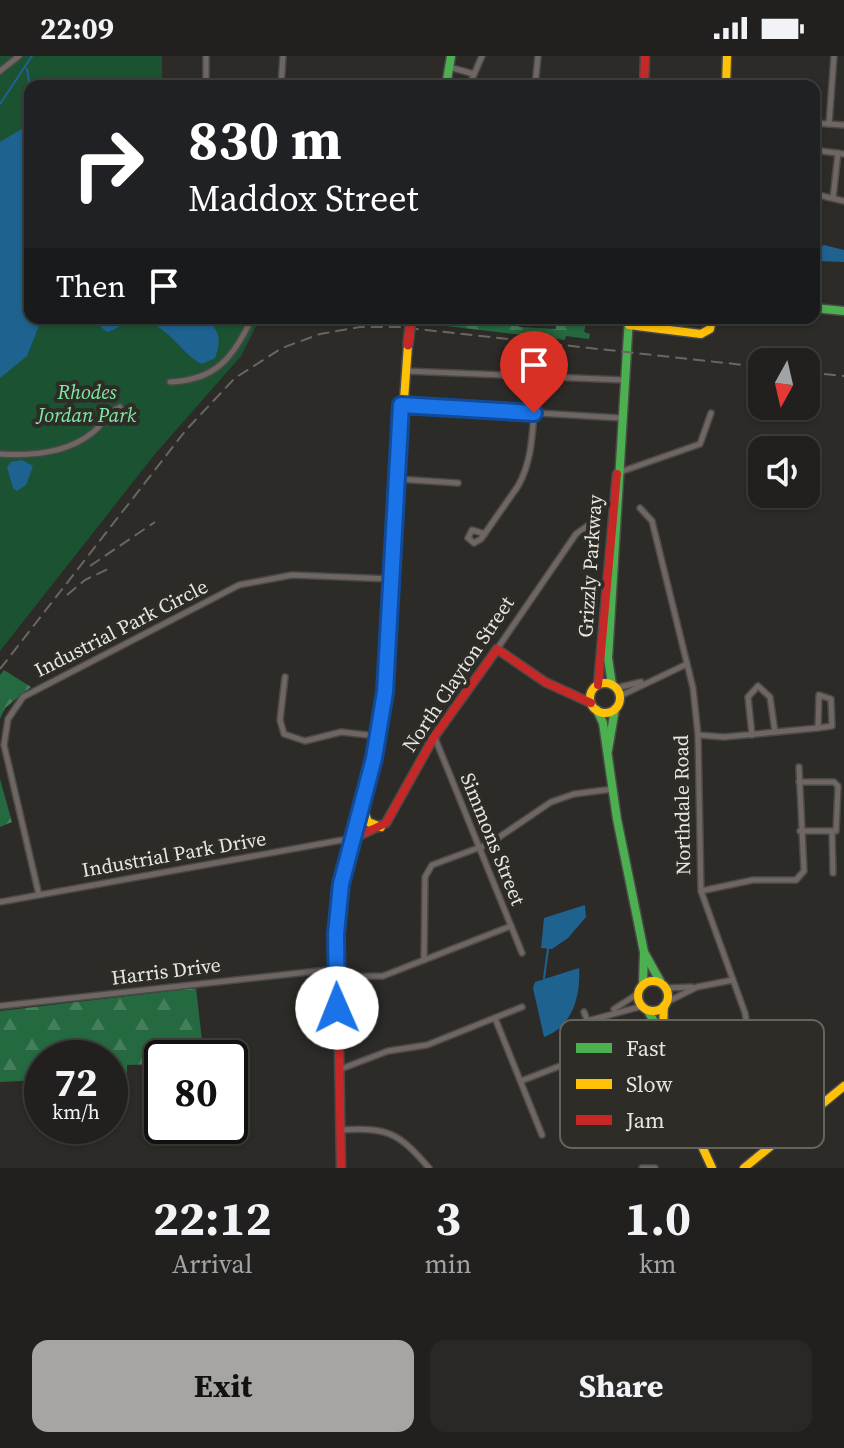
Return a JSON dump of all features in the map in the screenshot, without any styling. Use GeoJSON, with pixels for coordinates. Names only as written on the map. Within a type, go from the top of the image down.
{"type":"FeatureCollection","features":[{"type":"Feature","properties":{"kind":"main road"},"geometry":{"type":"LineString","coordinates":[[447,80],[451,56]]}},
{"type":"Feature","properties":{"kind":"main road"},"geometry":{"type":"LineString","coordinates":[[644,80],[645,56]]}},
{"type":"Feature","properties":{"kind":"main road"},"geometry":{"type":"LineString","coordinates":[[726,80],[727,56]]}},
{"type":"Feature","properties":{"kind":"main road"},"geometry":{"type":"LineString","coordinates":[[820,309],[844,311]]}},
{"type":"Feature","properties":{"kind":"main road"},"geometry":{"type":"LineString","coordinates":[[341,1168],[336,973],[341,884],[378,736],[387,673],[396,479],[410,324]]}},
{"type":"Feature","properties":{"kind":"main road"},"geometry":{"type":"LineString","coordinates":[[618,472],[629,324]]}},
{"type":"Feature","properties":{"kind":"main road"},"geometry":{"type":"LineString","coordinates":[[645,324],[707,332],[710,324]]}},
{"type":"Feature","properties":{"kind":"main road","name":"Grizzly Parkway"},"geometry":{"type":"LineString","coordinates":[[594,707],[618,472]]}},
{"type":"Feature","properties":{"kind":"main road","name":"Grizzly Parkway"},"geometry":{"type":"LineString","coordinates":[[616,690],[608,658],[618,472]]}},
{"type":"Feature","properties":{"kind":"main road"},"geometry":{"type":"LineString","coordinates":[[497,649],[545,682],[594,707],[606,713],[615,709]]}},
{"type":"Feature","properties":{"kind":"main road","name":"North Clayton Street"},"geometry":{"type":"LineString","coordinates":[[381,827],[434,737],[497,649]]}},
{"type":"Feature","properties":{"kind":"main road"},"geometry":{"type":"LineString","coordinates":[[564,690],[596,687],[616,690],[608,750]]}},
{"type":"Feature","properties":{"kind":"main road"},"geometry":{"type":"LineString","coordinates":[[594,707],[608,750],[644,952],[641,989],[645,1008],[652,1020]]}},
{"type":"Feature","properties":{"kind":"main road"},"geometry":{"type":"LineString","coordinates":[[363,799],[367,821],[381,827]]}},
{"type":"Feature","properties":{"kind":"main road"},"geometry":{"type":"LineString","coordinates":[[354,838],[381,827]]}},
{"type":"Feature","properties":{"kind":"main road"},"geometry":{"type":"LineString","coordinates":[[644,952],[664,986],[665,1020]]}},
{"type":"Feature","properties":{"kind":"main road"},"geometry":{"type":"LineString","coordinates":[[641,989],[653,981],[664,986]]}},
{"type":"Feature","properties":{"kind":"main road"},"geometry":{"type":"LineString","coordinates":[[645,1008],[656,1010],[665,1004]]}},
{"type":"Feature","properties":{"kind":"main road"},"geometry":{"type":"LineString","coordinates":[[824,1103],[844,1086]]}},
{"type":"Feature","properties":{"kind":"main road"},"geometry":{"type":"LineString","coordinates":[[704,1148],[712,1168]]}},
{"type":"Feature","properties":{"kind":"main road"},"geometry":{"type":"LineString","coordinates":[[744,1167],[768,1149]]}},
{"type":"Feature","properties":{"kind":"main road"},"geometry":{"type":"LineString","coordinates":[[707,1156],[719,1168]]}},
{"type":"Feature","properties":{"kind":"street"},"geometry":{"type":"LineString","coordinates":[[0,71],[19,56]]}},
{"type":"Feature","properties":{"kind":"street"},"geometry":{"type":"LineString","coordinates":[[206,56],[206,80]]}},
{"type":"Feature","properties":{"kind":"street"},"geometry":{"type":"LineString","coordinates":[[281,80],[283,56]]}},
{"type":"Feature","properties":{"kind":"street"},"geometry":{"type":"LineString","coordinates":[[472,80],[482,56]]}},
{"type":"Feature","properties":{"kind":"street"},"geometry":{"type":"LineString","coordinates":[[536,80],[538,56]]}},
{"type":"Feature","properties":{"kind":"street"},"geometry":{"type":"LineString","coordinates":[[829,124],[834,56]]}},
{"type":"Feature","properties":{"kind":"street"},"geometry":{"type":"LineString","coordinates":[[449,67],[474,74]]}},
{"type":"Feature","properties":{"kind":"street"},"geometry":{"type":"LineString","coordinates":[[820,123],[844,125]]}},
{"type":"Feature","properties":{"kind":"street"},"geometry":{"type":"LineString","coordinates":[[820,151],[841,153],[833,198]]}},
{"type":"Feature","properties":{"kind":"street"},"geometry":{"type":"LineString","coordinates":[[820,195],[844,201]]}},
{"type":"Feature","properties":{"kind":"street"},"geometry":{"type":"LineString","coordinates":[[170,382],[196,381],[211,374],[232,352],[248,324]]}},
{"type":"Feature","properties":{"kind":"street"},"geometry":{"type":"LineString","coordinates":[[405,371],[624,380]]}},
{"type":"Feature","properties":{"kind":"street"},"geometry":{"type":"LineString","coordinates":[[401,405],[621,418]]}},
{"type":"Feature","properties":{"kind":"street"},"geometry":{"type":"LineString","coordinates":[[0,454],[27,454],[65,447],[92,433],[120,407]]}},
{"type":"Feature","properties":{"kind":"street"},"geometry":{"type":"LineString","coordinates":[[485,534],[526,471],[534,413]]}},
{"type":"Feature","properties":{"kind":"street"},"geometry":{"type":"LineString","coordinates":[[618,472],[700,444],[711,413]]}},
{"type":"Feature","properties":{"kind":"street"},"geometry":{"type":"LineString","coordinates":[[396,479],[458,483]]}},
{"type":"Feature","properties":{"kind":"street","name":"Northdale Road"},"geometry":{"type":"LineString","coordinates":[[640,508],[652,521],[687,664],[698,735],[701,891],[745,1020]]}},
{"type":"Feature","properties":{"kind":"street","name":"North Clayton Street"},"geometry":{"type":"LineString","coordinates":[[497,649],[576,534],[590,524]]}},
{"type":"Feature","properties":{"kind":"street","name":"Industrial Park Circle"},"geometry":{"type":"LineString","coordinates":[[39,895],[4,745],[8,719],[23,697],[251,581],[292,575],[392,579]]}},
{"type":"Feature","properties":{"kind":"street"},"geometry":{"type":"LineString","coordinates":[[616,690],[687,664]]}},
{"type":"Feature","properties":{"kind":"street"},"geometry":{"type":"LineString","coordinates":[[285,677],[280,720],[284,734],[305,741],[341,732],[378,736]]}},
{"type":"Feature","properties":{"kind":"street"},"geometry":{"type":"LineString","coordinates":[[752,735],[748,697],[758,686],[770,697],[775,732]]}},
{"type":"Feature","properties":{"kind":"street"},"geometry":{"type":"LineString","coordinates":[[698,735],[752,735],[818,728],[832,726],[831,699],[826,695],[819,695],[816,701],[818,728]]}},
{"type":"Feature","properties":{"kind":"street","name":"Simmons Street"},"geometry":{"type":"LineString","coordinates":[[434,737],[522,953]]}},
{"type":"Feature","properties":{"kind":"street"},"geometry":{"type":"LineString","coordinates":[[701,891],[753,880],[796,880],[804,871],[799,767]]}},
{"type":"Feature","properties":{"kind":"street"},"geometry":{"type":"LineString","coordinates":[[799,782],[837,783],[837,829],[832,832],[800,831]]}},
{"type":"Feature","properties":{"kind":"street"},"geometry":{"type":"LineString","coordinates":[[424,960],[425,877],[432,865],[479,847],[551,802],[613,789]]}},
{"type":"Feature","properties":{"kind":"street"},"geometry":{"type":"LineString","coordinates":[[832,832],[833,873]]}},
{"type":"Feature","properties":{"kind":"street","name":"Industrial Park Drive"},"geometry":{"type":"LineString","coordinates":[[0,902],[354,838]]}},
{"type":"Feature","properties":{"kind":"street","name":"Harris Drive"},"geometry":{"type":"LineString","coordinates":[[0,1006],[336,973],[374,978],[511,926]]}},
{"type":"Feature","properties":{"kind":"street"},"geometry":{"type":"LineString","coordinates":[[664,986],[697,987],[733,980]]}},
{"type":"Feature","properties":{"kind":"street"},"geometry":{"type":"LineString","coordinates":[[665,1004],[697,987]]}},
{"type":"Feature","properties":{"kind":"street"},"geometry":{"type":"LineString","coordinates":[[610,1012],[641,989]]}},
{"type":"Feature","properties":{"kind":"street"},"geometry":{"type":"LineString","coordinates":[[338,1070],[388,1051],[427,1045],[522,1007]]}},
{"type":"Feature","properties":{"kind":"street"},"geometry":{"type":"LineString","coordinates":[[590,1020],[610,1012],[645,1008]]}},
{"type":"Feature","properties":{"kind":"street"},"geometry":{"type":"LineString","coordinates":[[584,1012],[587,1020]]}},
{"type":"Feature","properties":{"kind":"street"},"geometry":{"type":"LineString","coordinates":[[495,1018],[542,1135]]}},
{"type":"Feature","properties":{"kind":"street"},"geometry":{"type":"LineString","coordinates":[[521,1081],[560,1066]]}},
{"type":"Feature","properties":{"kind":"street"},"geometry":{"type":"LineString","coordinates":[[340,1130],[373,1128],[392,1133],[429,1168]]}},
{"type":"Feature","properties":{"kind":"street"},"geometry":{"type":"LineString","coordinates":[[642,1168],[655,1168]]}},
{"type":"Feature","properties":{"kind":"green space","name":"Rhodes Jordan Park"},"geometry":{"type":"Polygon","coordinates":[[[0,56],[162,56],[162,80],[24,80],[24,324],[257,324],[241,356],[155,454],[0,651],[0,56]]]}},
{"type":"Feature","properties":{"kind":"green space"},"geometry":{"type":"Polygon","coordinates":[[[429,324],[515,324],[556,329],[556,324],[586,324],[584,332],[590,334],[589,339],[566,336],[565,340],[429,324]]]}},
{"type":"Feature","properties":{"kind":"green space"},"geometry":{"type":"Polygon","coordinates":[[[4,670],[31,687],[5,708],[0,719],[0,675],[4,670]]]}},
{"type":"Feature","properties":{"kind":"green space"},"geometry":{"type":"Polygon","coordinates":[[[0,779],[12,822],[0,827],[0,779]]]}},
{"type":"Feature","properties":{"kind":"green space"},"geometry":{"type":"Polygon","coordinates":[[[196,988],[202,1040],[144,1040],[144,1065],[128,1065],[128,1040],[24,1040],[24,1081],[0,1082],[0,1011],[196,988]]]}},
{"type":"Feature","properties":{"kind":"water"},"geometry":{"type":"Polygon","coordinates":[[[24,128],[24,324],[40,324],[27,356],[0,378],[0,142],[24,128]]]}},
{"type":"Feature","properties":{"kind":"water"},"geometry":{"type":"Polygon","coordinates":[[[824,245],[844,250],[844,262],[820,261],[820,247],[824,245]]]}},
{"type":"Feature","properties":{"kind":"water"},"geometry":{"type":"Polygon","coordinates":[[[97,324],[125,324],[114,329],[107,332],[97,324]]]}},
{"type":"Feature","properties":{"kind":"water"},"geometry":{"type":"Polygon","coordinates":[[[154,324],[212,324],[218,336],[215,358],[202,364],[154,324]]]}},
{"type":"Feature","properties":{"kind":"water"},"geometry":{"type":"Polygon","coordinates":[[[22,460],[33,466],[26,485],[17,491],[13,488],[7,467],[11,462],[22,460]]]}},
{"type":"Feature","properties":{"kind":"water"},"geometry":{"type":"Polygon","coordinates":[[[585,905],[586,917],[568,938],[552,949],[541,948],[544,918],[585,905]]]}},
{"type":"Feature","properties":{"kind":"water"},"geometry":{"type":"Polygon","coordinates":[[[579,968],[576,999],[568,1018],[560,1020],[560,1028],[544,1037],[533,988],[535,982],[579,968]]]}},
{"type":"Feature","properties":{"kind":"waterway"},"geometry":{"type":"LineString","coordinates":[[0,104],[32,56]]}},
{"type":"Feature","properties":{"kind":"waterway"},"geometry":{"type":"LineString","coordinates":[[27,69],[29,80]]}},
{"type":"Feature","properties":{"kind":"waterway"},"geometry":{"type":"LineString","coordinates":[[544,978],[548,949]]}},
{"type":"Feature","properties":{"kind":"railway"},"geometry":{"type":"LineString","coordinates":[[0,669],[186,430],[235,378],[282,348],[320,334],[360,327],[399,327],[748,365]]}},
{"type":"Feature","properties":{"kind":"railway"},"geometry":{"type":"LineString","coordinates":[[820,373],[844,376]]}},
{"type":"Feature","properties":{"kind":"railway"},"geometry":{"type":"LineString","coordinates":[[90,566],[155,522]]}},
{"type":"Feature","properties":{"kind":"railway"},"geometry":{"type":"LineString","coordinates":[[67,595],[85,580],[112,567]]}},
{"type":"Feature","properties":{"kind":"traffic: fast"},"geometry":{"type":"LineString","coordinates":[[447,80],[451,56]]}},
{"type":"Feature","properties":{"kind":"traffic: fast"},"geometry":{"type":"LineString","coordinates":[[820,309],[844,311]]}},
{"type":"Feature","properties":{"kind":"traffic: fast"},"geometry":{"type":"LineString","coordinates":[[612,685],[608,658],[629,324]]}},
{"type":"Feature","properties":{"kind":"traffic: fast"},"geometry":{"type":"LineString","coordinates":[[608,750],[615,709]]}},
{"type":"Feature","properties":{"kind":"traffic: fast"},"geometry":{"type":"LineString","coordinates":[[597,710],[603,723],[617,819],[644,952],[643,985]]}},
{"type":"Feature","properties":{"kind":"traffic: fast"},"geometry":{"type":"LineString","coordinates":[[645,954],[660,981]]}},
{"type":"Feature","properties":{"kind":"traffic: fast"},"geometry":{"type":"LineString","coordinates":[[648,1011],[653,1020]]}},
{"type":"Feature","properties":{"kind":"traffic: slow"},"geometry":{"type":"LineString","coordinates":[[726,80],[727,56]]}},
{"type":"Feature","properties":{"kind":"traffic: slow"},"geometry":{"type":"LineString","coordinates":[[629,325],[701,334],[710,329],[711,324]]}},
{"type":"Feature","properties":{"kind":"traffic: slow"},"geometry":{"type":"LineString","coordinates":[[396,510],[408,345]]}},
{"type":"Feature","properties":{"kind":"traffic: slow"},"geometry":{"type":"LineString","coordinates":[[605,683],[611,684],[619,692],[620,698],[619,704],[611,712],[605,713],[599,712],[591,704],[590,698],[591,692],[599,684],[605,683]]}},
{"type":"Feature","properties":{"kind":"traffic: slow"},"geometry":{"type":"LineString","coordinates":[[363,809],[368,822],[381,827]]}},
{"type":"Feature","properties":{"kind":"traffic: slow"},"geometry":{"type":"LineString","coordinates":[[653,981],[659,982],[667,990],[668,996],[667,1002],[659,1010],[653,1011],[647,1010],[639,1002],[638,996],[639,990],[647,982],[653,981]]}},
{"type":"Feature","properties":{"kind":"traffic: slow"},"geometry":{"type":"LineString","coordinates":[[664,1006],[664,1020]]}},
{"type":"Feature","properties":{"kind":"traffic: slow"},"geometry":{"type":"LineString","coordinates":[[824,1102],[844,1086]]}},
{"type":"Feature","properties":{"kind":"traffic: slow"},"geometry":{"type":"LineString","coordinates":[[703,1148],[712,1168]]}},
{"type":"Feature","properties":{"kind":"traffic: slow"},"geometry":{"type":"LineString","coordinates":[[744,1168],[768,1148]]}},
{"type":"Feature","properties":{"kind":"traffic: jam"},"geometry":{"type":"LineString","coordinates":[[644,80],[645,56]]}},
{"type":"Feature","properties":{"kind":"traffic: jam"},"geometry":{"type":"LineString","coordinates":[[408,345],[410,324]]}},
{"type":"Feature","properties":{"kind":"traffic: jam"},"geometry":{"type":"LineString","coordinates":[[598,685],[617,474]]}},
{"type":"Feature","properties":{"kind":"traffic: jam"},"geometry":{"type":"LineString","coordinates":[[341,1168],[337,924],[385,692],[396,510]]}},
{"type":"Feature","properties":{"kind":"traffic: jam"},"geometry":{"type":"LineString","coordinates":[[354,838],[386,823],[434,737],[497,649],[545,682],[591,703]]}},
{"type":"Feature","properties":{"kind":"route"},"geometry":{"type":"LineString","coordinates":[[337,1008],[336,934],[341,884],[374,758],[385,692],[401,405],[534,413]]}}]}
